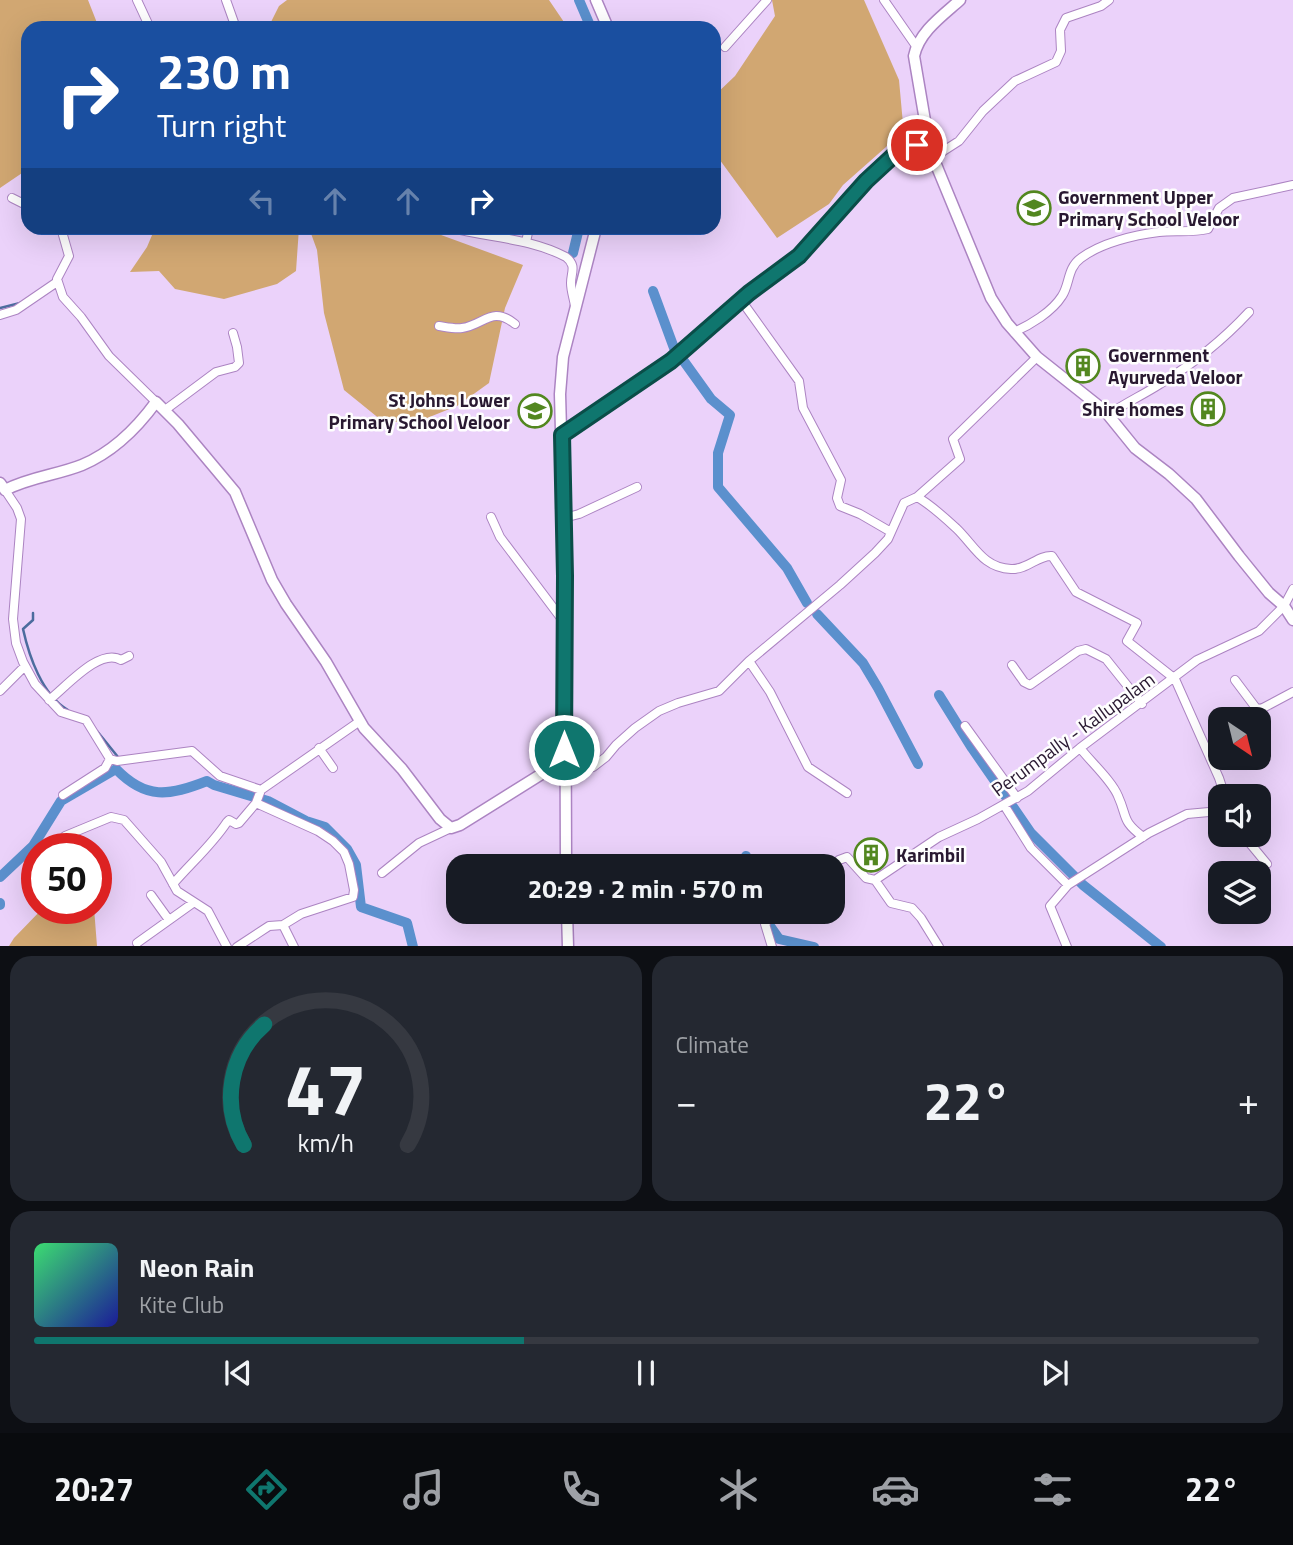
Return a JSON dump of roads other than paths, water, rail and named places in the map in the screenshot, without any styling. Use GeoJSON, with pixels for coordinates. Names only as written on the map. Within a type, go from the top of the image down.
{"type":"FeatureCollection","features":[{"type":"Feature","properties":{"kind":"street"},"geometry":{"type":"LineString","coordinates":[[136,0],[146,21]]}},
{"type":"Feature","properties":{"kind":"street"},"geometry":{"type":"LineString","coordinates":[[226,0],[234,21]]}},
{"type":"Feature","properties":{"kind":"street"},"geometry":{"type":"LineString","coordinates":[[596,0],[605,21]]}},
{"type":"Feature","properties":{"kind":"street"},"geometry":{"type":"LineString","coordinates":[[725,47],[767,0]]}},
{"type":"Feature","properties":{"kind":"street"},"geometry":{"type":"LineString","coordinates":[[884,0],[916,46]]}},
{"type":"Feature","properties":{"kind":"street"},"geometry":{"type":"LineString","coordinates":[[960,0],[923,36],[916,46],[914,56],[920,101],[932,154],[991,298],[1014,332],[1037,357],[1108,415],[1135,448],[1196,499],[1293,620]]}},
{"type":"Feature","properties":{"kind":"street"},"geometry":{"type":"LineString","coordinates":[[932,154],[959,141],[983,111],[1015,81],[1056,62],[1061,51],[1060,30],[1066,18],[1101,6],[1109,0]]}},
{"type":"Feature","properties":{"kind":"street"},"geometry":{"type":"LineString","coordinates":[[562,435],[671,361],[741,300],[799,256],[866,181],[893,156],[917,145],[932,154]]}},
{"type":"Feature","properties":{"kind":"street"},"geometry":{"type":"LineString","coordinates":[[1014,332],[1036,320],[1054,305],[1062,296],[1070,272],[1079,259],[1094,251],[1158,232],[1208,229],[1219,208],[1233,198],[1293,185]]}},
{"type":"Feature","properties":{"kind":"street"},"geometry":{"type":"LineString","coordinates":[[12,198],[21,202]]}},
{"type":"Feature","properties":{"kind":"street"},"geometry":{"type":"LineString","coordinates":[[0,315],[16,310],[57,282],[69,256],[63,235]]}},
{"type":"Feature","properties":{"kind":"street"},"geometry":{"type":"LineString","coordinates":[[489,235],[526,242],[562,255],[573,263],[571,284],[576,311]]}},
{"type":"Feature","properties":{"kind":"street"},"geometry":{"type":"LineString","coordinates":[[526,242],[528,235]]}},
{"type":"Feature","properties":{"kind":"street"},"geometry":{"type":"LineString","coordinates":[[566,854],[561,380],[563,357],[594,235]]}},
{"type":"Feature","properties":{"kind":"street"},"geometry":{"type":"LineString","coordinates":[[57,282],[63,297],[109,356],[165,410],[235,492],[272,580],[360,721],[402,769],[440,819],[451,828]]}},
{"type":"Feature","properties":{"kind":"street"},"geometry":{"type":"LineString","coordinates":[[741,300],[799,381],[803,408],[841,480],[837,498],[840,506],[891,532]]}},
{"type":"Feature","properties":{"kind":"street"},"geometry":{"type":"LineString","coordinates":[[1108,415],[1224,339],[1249,312]]}},
{"type":"Feature","properties":{"kind":"street"},"geometry":{"type":"LineString","coordinates":[[439,326],[463,328],[494,315],[507,317],[515,324]]}},
{"type":"Feature","properties":{"kind":"street"},"geometry":{"type":"LineString","coordinates":[[165,410],[216,372],[235,367],[239,363],[233,334]]}},
{"type":"Feature","properties":{"kind":"street"},"geometry":{"type":"LineString","coordinates":[[382,873],[419,844],[470,820],[548,770],[593,767],[635,728],[659,711],[678,702],[719,691],[749,661],[883,545],[904,503],[916,497],[960,459],[953,439],[1037,357]]}},
{"type":"Feature","properties":{"kind":"street"},"geometry":{"type":"LineString","coordinates":[[113,760],[86,720],[61,712],[35,684],[25,666],[16,643],[13,619],[21,519],[3,486],[83,464],[111,449],[144,418],[156,402]]}},
{"type":"Feature","properties":{"kind":"street"},"geometry":{"type":"LineString","coordinates":[[564,518],[579,514],[637,487]]}},
{"type":"Feature","properties":{"kind":"street"},"geometry":{"type":"LineString","coordinates":[[916,497],[956,528],[980,557],[991,565],[1013,570],[1024,568],[1044,556],[1052,556],[1076,592],[1137,622],[1127,641],[1175,679],[1221,784]]}},
{"type":"Feature","properties":{"kind":"street"},"geometry":{"type":"LineString","coordinates":[[491,517],[500,537],[565,622]]}},
{"type":"Feature","properties":{"kind":"street","name":"Perumpally - Kallupalam"},"geometry":{"type":"LineString","coordinates":[[875,880],[939,837],[1004,805],[1037,785],[1080,748],[1142,704],[1197,660],[1259,631],[1284,606],[1293,589]]}},
{"type":"Feature","properties":{"kind":"street"},"geometry":{"type":"LineString","coordinates":[[1012,665],[1024,682],[1030,685],[1086,649],[1106,659],[1142,704]]}},
{"type":"Feature","properties":{"kind":"street"},"geometry":{"type":"LineString","coordinates":[[49,700],[72,679],[105,657],[114,656],[121,660],[129,656]]}},
{"type":"Feature","properties":{"kind":"street"},"geometry":{"type":"LineString","coordinates":[[749,661],[770,692],[808,767],[846,793]]}},
{"type":"Feature","properties":{"kind":"street"},"geometry":{"type":"LineString","coordinates":[[0,691],[25,666]]}},
{"type":"Feature","properties":{"kind":"street"},"geometry":{"type":"LineString","coordinates":[[1235,680],[1256,708],[1261,709],[1293,692]]}},
{"type":"Feature","properties":{"kind":"street"},"geometry":{"type":"LineString","coordinates":[[173,884],[215,841],[229,820],[239,823],[261,790],[360,721]]}},
{"type":"Feature","properties":{"kind":"street"},"geometry":{"type":"LineString","coordinates":[[965,726],[1017,798]]}},
{"type":"Feature","properties":{"kind":"street"},"geometry":{"type":"LineString","coordinates":[[319,748],[334,768]]}},
{"type":"Feature","properties":{"kind":"street"},"geometry":{"type":"LineString","coordinates":[[1080,748],[1118,794],[1124,818],[1132,829],[1143,837]]}},
{"type":"Feature","properties":{"kind":"street"},"geometry":{"type":"LineString","coordinates":[[63,795],[113,760],[192,751],[220,776],[261,790]]}},
{"type":"Feature","properties":{"kind":"street"},"geometry":{"type":"LineString","coordinates":[[239,946],[269,926],[283,925],[301,914],[353,897],[354,890],[344,852],[326,836],[256,801]]}},
{"type":"Feature","properties":{"kind":"street"},"geometry":{"type":"LineString","coordinates":[[1004,805],[1031,848],[1074,881]]}},
{"type":"Feature","properties":{"kind":"street"},"geometry":{"type":"LineString","coordinates":[[1067,946],[1050,906],[1074,881],[1143,837],[1186,814],[1208,812]]}},
{"type":"Feature","properties":{"kind":"street"},"geometry":{"type":"LineString","coordinates":[[72,833],[111,817],[124,820],[161,862],[177,891],[208,912],[226,946]]}},
{"type":"Feature","properties":{"kind":"street"},"geometry":{"type":"LineString","coordinates":[[1253,847],[1265,861]]}},
{"type":"Feature","properties":{"kind":"street"},"geometry":{"type":"LineString","coordinates":[[845,857],[866,878],[875,880],[891,903],[912,908],[938,946]]}},
{"type":"Feature","properties":{"kind":"street"},"geometry":{"type":"LineString","coordinates":[[151,895],[169,920]]}},
{"type":"Feature","properties":{"kind":"street"},"geometry":{"type":"LineString","coordinates":[[137,943],[192,903]]}},
{"type":"Feature","properties":{"kind":"street"},"geometry":{"type":"LineString","coordinates":[[567,924],[568,946]]}},
{"type":"Feature","properties":{"kind":"street"},"geometry":{"type":"LineString","coordinates":[[765,924],[772,946]]}},
{"type":"Feature","properties":{"kind":"street"},"geometry":{"type":"LineString","coordinates":[[283,925],[294,946]]}},
{"type":"Feature","properties":{"kind":"waterway"},"geometry":{"type":"LineString","coordinates":[[579,0],[588,21]]}},
{"type":"Feature","properties":{"kind":"waterway"},"geometry":{"type":"LineString","coordinates":[[573,253],[577,235]]}},
{"type":"Feature","properties":{"kind":"waterway"},"geometry":{"type":"LineString","coordinates":[[653,291],[674,348]]}},
{"type":"Feature","properties":{"kind":"waterway"},"geometry":{"type":"LineString","coordinates":[[0,308],[20,303]]}},
{"type":"Feature","properties":{"kind":"waterway"},"geometry":{"type":"LineString","coordinates":[[683,360],[711,399],[730,415],[718,453],[718,487],[787,568],[807,603]]}},
{"type":"Feature","properties":{"kind":"waterway"},"geometry":{"type":"LineString","coordinates":[[33,613],[33,620],[23,629],[33,663],[51,695],[68,710]]}},
{"type":"Feature","properties":{"kind":"waterway"},"geometry":{"type":"LineString","coordinates":[[817,614],[863,663],[918,764]]}},
{"type":"Feature","properties":{"kind":"waterway"},"geometry":{"type":"LineString","coordinates":[[939,695],[1031,833],[1083,885],[1160,946]]}},
{"type":"Feature","properties":{"kind":"waterway"},"geometry":{"type":"LineString","coordinates":[[97,731],[118,757],[119,764],[116,769]]}},
{"type":"Feature","properties":{"kind":"waterway"},"geometry":{"type":"LineString","coordinates":[[0,877],[33,846],[61,801],[116,769],[138,786],[158,792],[181,790],[207,781],[268,801],[306,821],[325,827],[347,849],[356,865],[361,907],[407,923],[413,946]]}},
{"type":"Feature","properties":{"kind":"waterway"},"geometry":{"type":"LineString","coordinates":[[768,924],[779,939],[810,946]]}},
{"type":"Feature","properties":{"kind":"place","name":"Government Upper Primary School Veloor"},"geometry":{"type":"Point","coordinates":[1034,208]}},
{"type":"Feature","properties":{"kind":"place","name":"Government Ayurveda Veloor"},"geometry":{"type":"Point","coordinates":[1083,366]}},
{"type":"Feature","properties":{"kind":"place","name":"Shire homes"},"geometry":{"type":"Point","coordinates":[1208,409]}},
{"type":"Feature","properties":{"kind":"place","name":"St Johns Lower Primary School Veloor"},"geometry":{"type":"Point","coordinates":[535,411]}},
{"type":"Feature","properties":{"kind":"place","name":"Karimbil"},"geometry":{"type":"Point","coordinates":[871,855]}}]}
